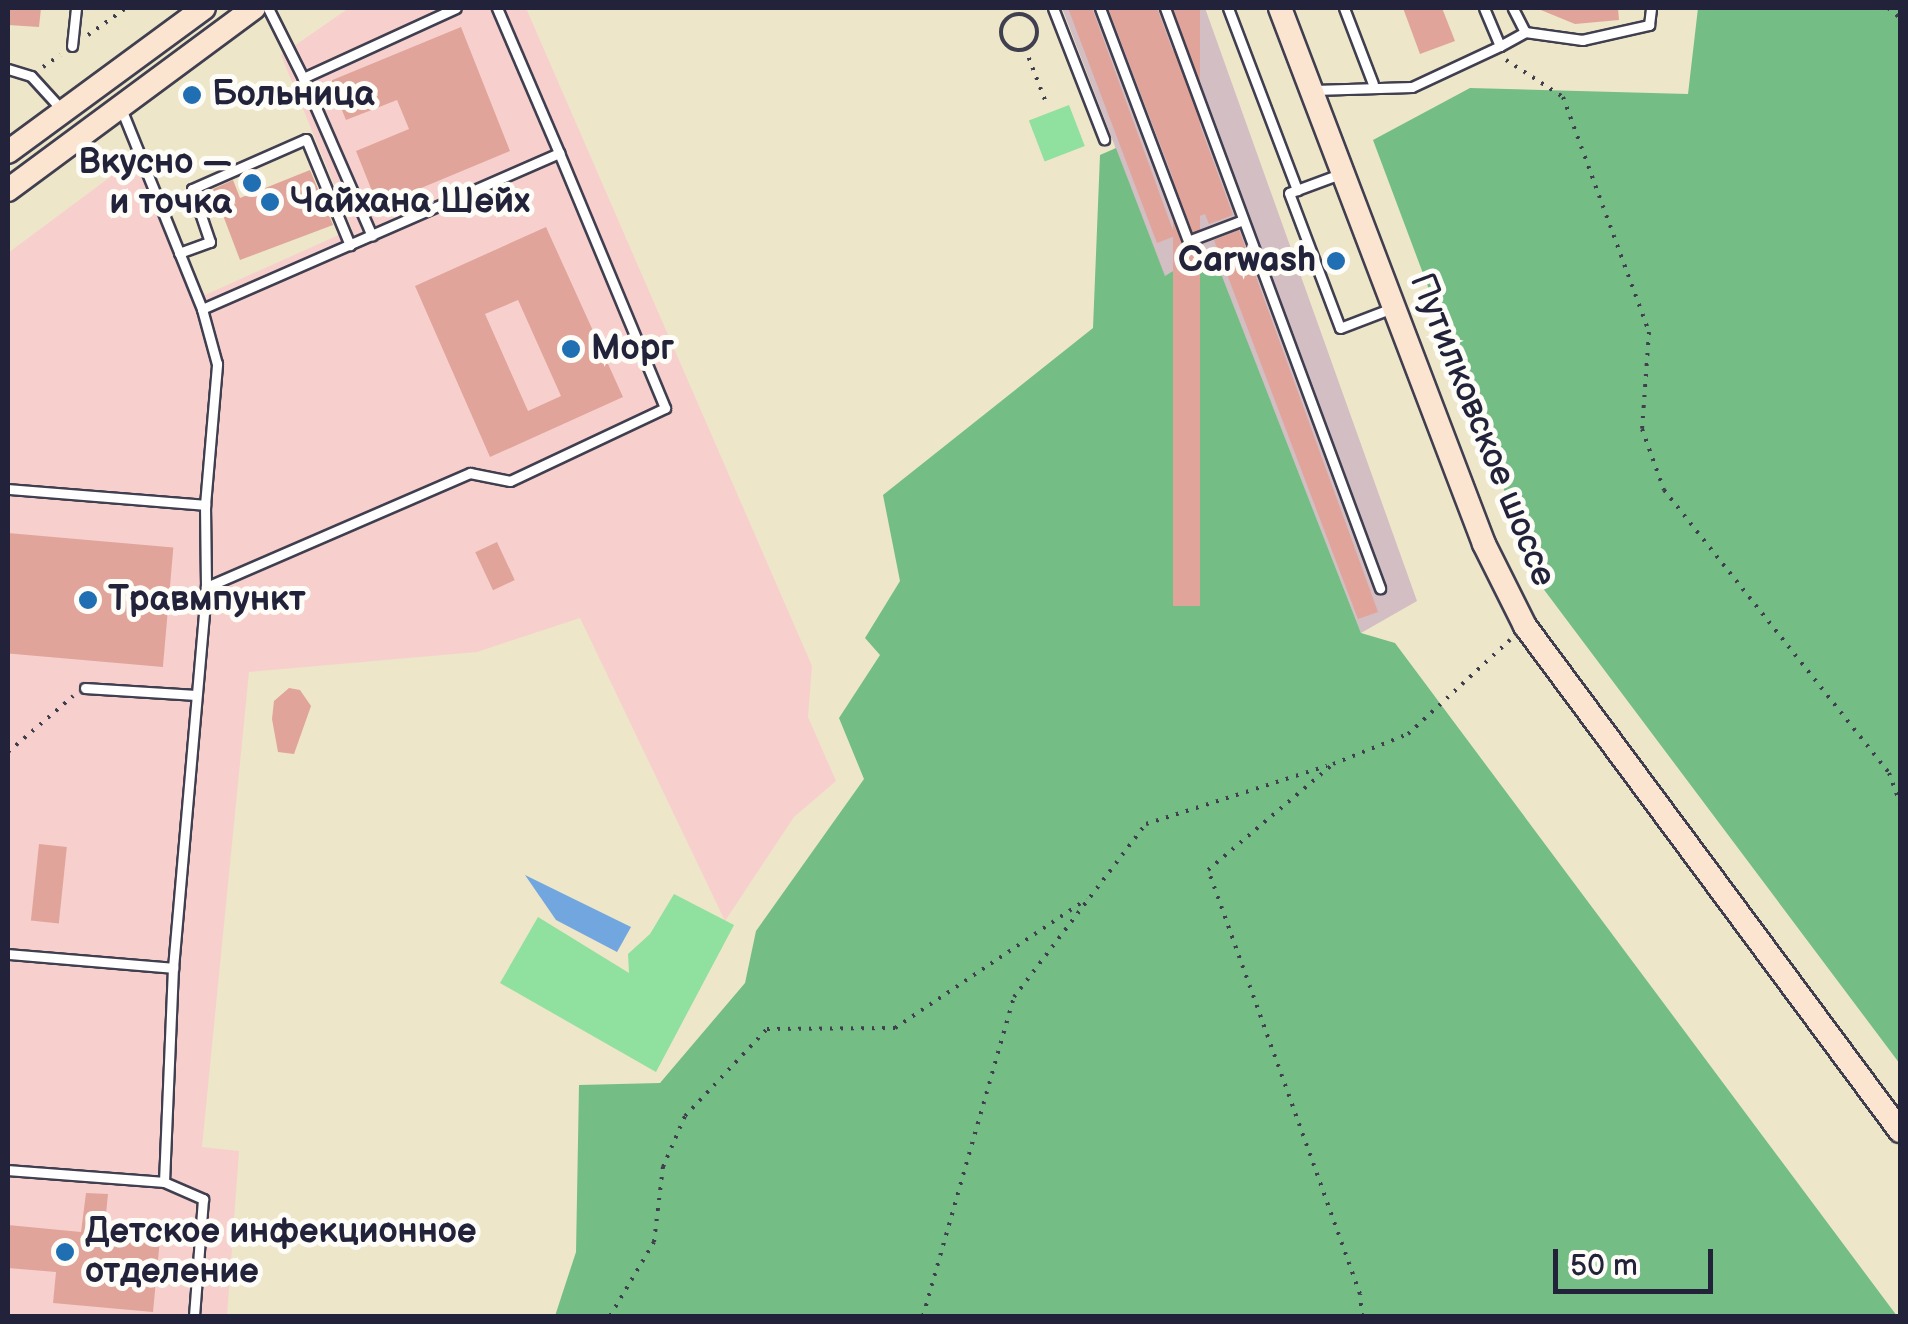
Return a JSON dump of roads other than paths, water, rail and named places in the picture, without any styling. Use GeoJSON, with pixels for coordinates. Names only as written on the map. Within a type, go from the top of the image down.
{"type":"FeatureCollection","features":[{"type":"Feature","properties":{"kind":"main road"},"geometry":{"type":"LineString","coordinates":[[8,190],[254,8]]}},
{"type":"Feature","properties":{"kind":"main road","name":"Путилковское шоссе"},"geometry":{"type":"LineString","coordinates":[[1280,8],[1484,544],[1525,626],[1900,1131]]}},
{"type":"Feature","properties":{"kind":"main road"},"geometry":{"type":"LineString","coordinates":[[8,152],[194,10]]}},
{"type":"Feature","properties":{"kind":"lane"},"geometry":{"type":"LineString","coordinates":[[72,46],[76,8]]}},
{"type":"Feature","properties":{"kind":"lane"},"geometry":{"type":"LineString","coordinates":[[268,8],[372,236]]}},
{"type":"Feature","properties":{"kind":"lane"},"geometry":{"type":"LineString","coordinates":[[303,78],[456,8]]}},
{"type":"Feature","properties":{"kind":"lane"},"geometry":{"type":"LineString","coordinates":[[206,587],[470,473],[510,481],[664,408],[497,8]]}},
{"type":"Feature","properties":{"kind":"lane"},"geometry":{"type":"LineString","coordinates":[[1053,8],[1104,139]]}},
{"type":"Feature","properties":{"kind":"lane"},"geometry":{"type":"LineString","coordinates":[[1100,8],[1188,241],[1242,220]]}},
{"type":"Feature","properties":{"kind":"lane"},"geometry":{"type":"LineString","coordinates":[[1165,8],[1380,588]]}},
{"type":"Feature","properties":{"kind":"lane"},"geometry":{"type":"LineString","coordinates":[[1228,8],[1297,190]]}},
{"type":"Feature","properties":{"kind":"lane"},"geometry":{"type":"LineString","coordinates":[[1344,8],[1373,84]]}},
{"type":"Feature","properties":{"kind":"lane"},"geometry":{"type":"LineString","coordinates":[[1484,8],[1500,46]]}},
{"type":"Feature","properties":{"kind":"lane"},"geometry":{"type":"LineString","coordinates":[[1512,8],[1526,32]]}},
{"type":"Feature","properties":{"kind":"lane"},"geometry":{"type":"LineString","coordinates":[[1311,90],[1373,84],[1412,87],[1526,32],[1582,40],[1648,25],[1650,8]]}},
{"type":"Feature","properties":{"kind":"lane"},"geometry":{"type":"LineString","coordinates":[[8,69],[31,76],[63,112]]}},
{"type":"Feature","properties":{"kind":"lane"},"geometry":{"type":"LineString","coordinates":[[120,106],[202,309],[217,364],[205,506],[206,587],[173,968],[164,1182]]}},
{"type":"Feature","properties":{"kind":"lane"},"geometry":{"type":"LineString","coordinates":[[179,253],[210,242],[192,189],[306,139],[350,245]]}},
{"type":"Feature","properties":{"kind":"lane"},"geometry":{"type":"LineString","coordinates":[[202,309],[559,153]]}},
{"type":"Feature","properties":{"kind":"lane"},"geometry":{"type":"LineString","coordinates":[[1343,173],[1289,193],[1340,328],[1394,307]]}},
{"type":"Feature","properties":{"kind":"lane"},"geometry":{"type":"LineString","coordinates":[[8,489],[205,506]]}},
{"type":"Feature","properties":{"kind":"lane"},"geometry":{"type":"LineString","coordinates":[[85,688],[196,695]]}},
{"type":"Feature","properties":{"kind":"lane"},"geometry":{"type":"LineString","coordinates":[[8,954],[173,968]]}},
{"type":"Feature","properties":{"kind":"lane"},"geometry":{"type":"LineString","coordinates":[[8,1170],[164,1182],[203,1199],[194,1316]]}},
{"type":"Feature","properties":{"kind":"water"},"geometry":{"type":"Polygon","coordinates":[[[525,875],[631,927],[617,952],[556,920],[525,875]]]}},
{"type":"Feature","properties":{"kind":"place","name":"Больница"},"geometry":{"type":"Point","coordinates":[192,95]}},
{"type":"Feature","properties":{"kind":"place","name":"Вкусно — и точка"},"geometry":{"type":"Point","coordinates":[252,183]}},
{"type":"Feature","properties":{"kind":"place","name":"Чайхана Шейх"},"geometry":{"type":"Point","coordinates":[270,202]}},
{"type":"Feature","properties":{"kind":"place","name":"Carwash"},"geometry":{"type":"Point","coordinates":[1336,261]}},
{"type":"Feature","properties":{"kind":"place","name":"Морг"},"geometry":{"type":"Point","coordinates":[571,349]}},
{"type":"Feature","properties":{"kind":"place","name":"Травмпункт"},"geometry":{"type":"Point","coordinates":[88,600]}},
{"type":"Feature","properties":{"kind":"place","name":"Детское инфекционное отделение"},"geometry":{"type":"Point","coordinates":[65,1252]}}]}
